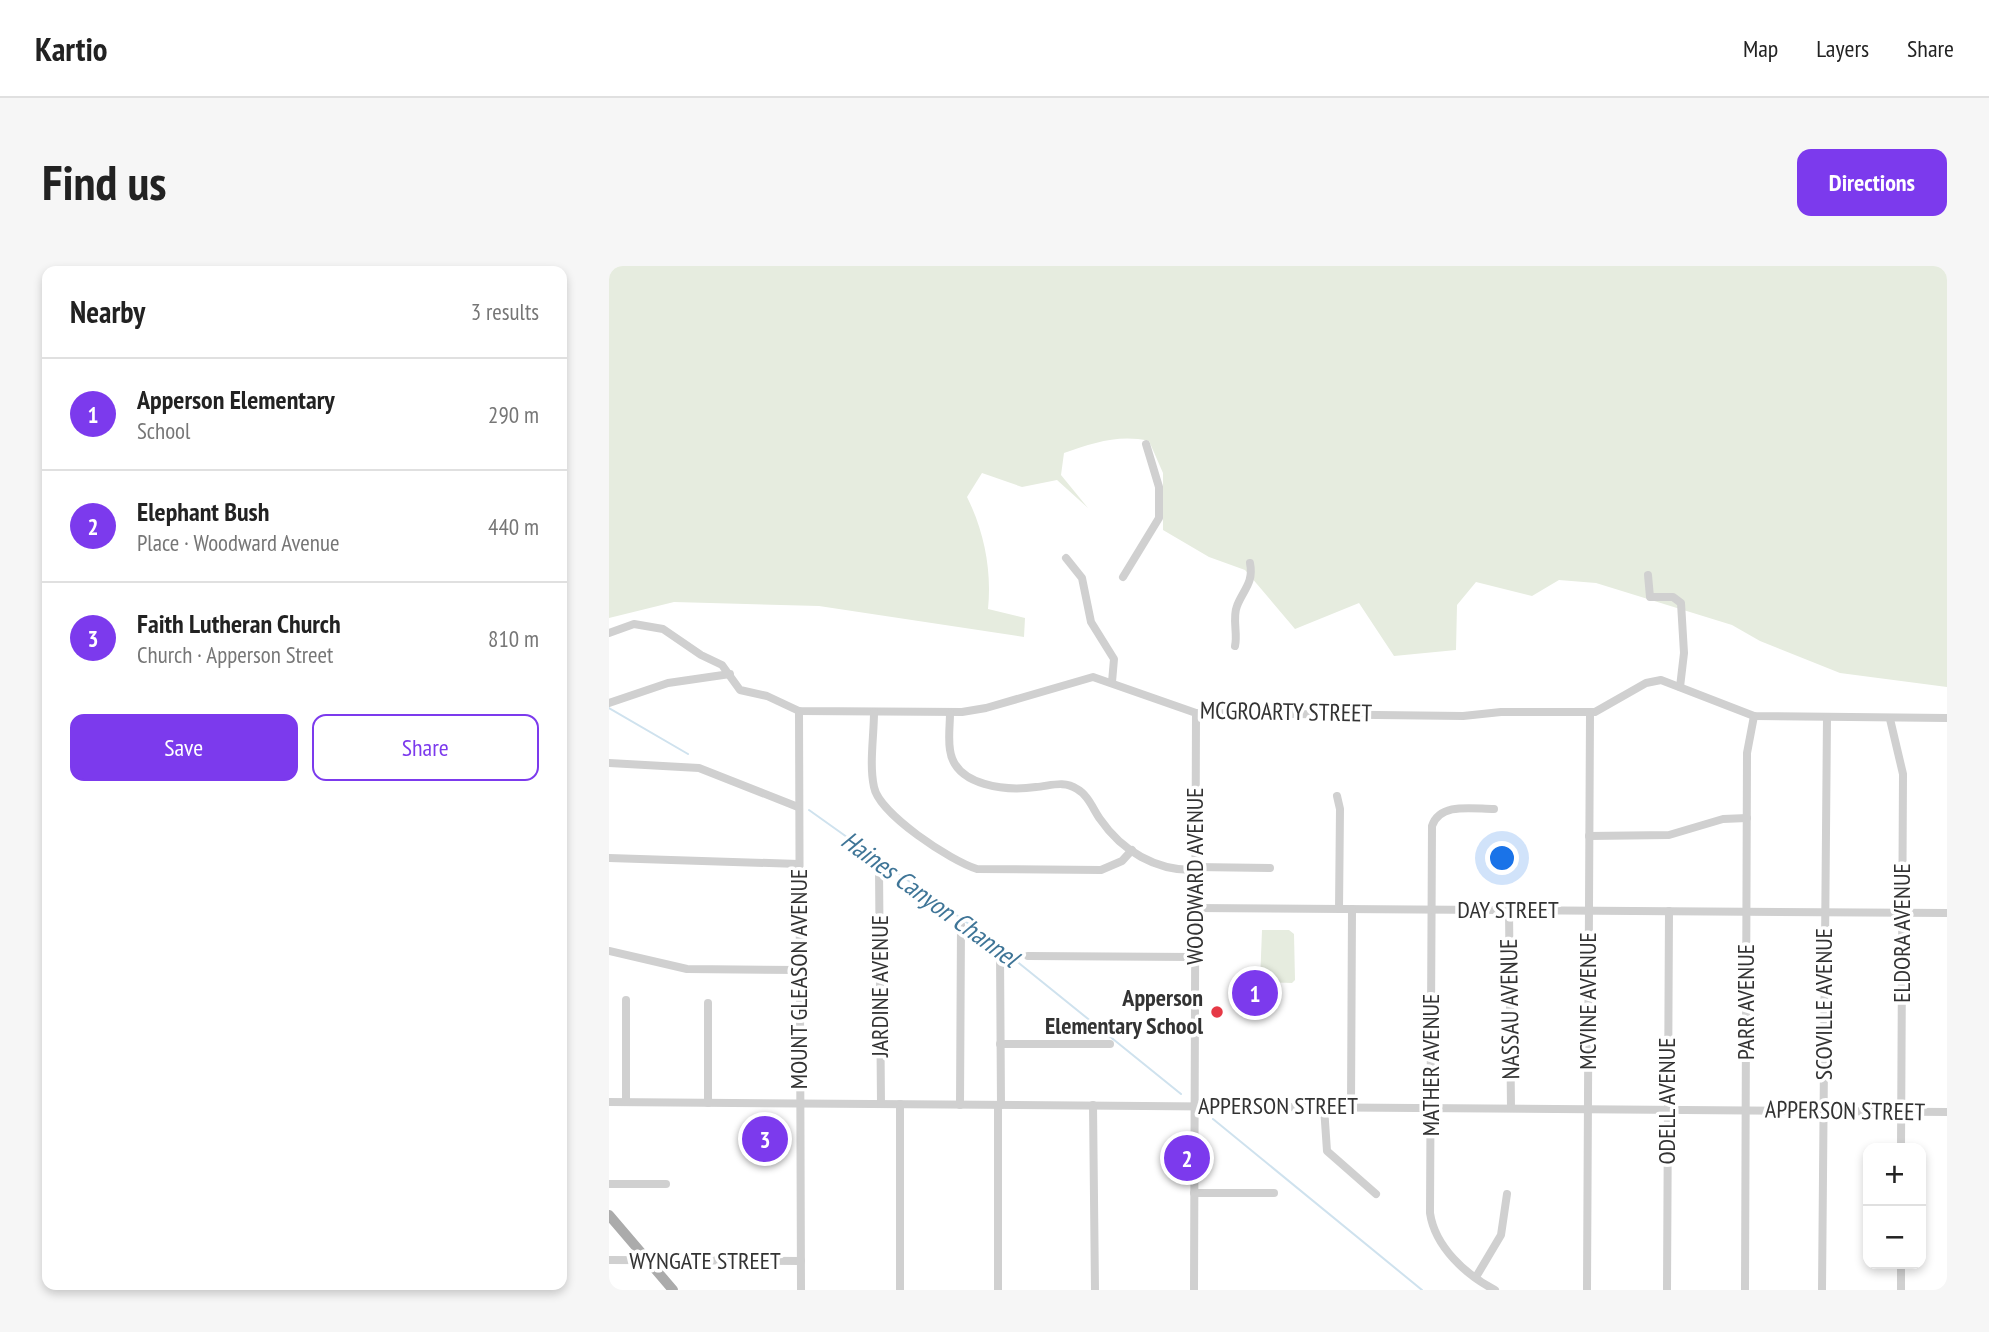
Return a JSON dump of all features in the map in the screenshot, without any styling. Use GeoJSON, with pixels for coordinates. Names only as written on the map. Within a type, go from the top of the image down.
{"type":"FeatureCollection","features":[{"type":"Feature","properties":{"kind":"main road"},"geometry":{"type":"LineString","coordinates":[[609,1215],[673,1290]]}},
{"type":"Feature","properties":{"kind":"street"},"geometry":{"type":"LineString","coordinates":[[1122,577],[1159,518],[1158,480],[1146,444]]}},
{"type":"Feature","properties":{"kind":"street"},"geometry":{"type":"LineString","coordinates":[[1066,558],[1082,578],[1091,622],[1114,659],[1115,673],[1112,682]]}},
{"type":"Feature","properties":{"kind":"street"},"geometry":{"type":"LineString","coordinates":[[1234,646],[1236,609],[1252,578],[1251,564]]}},
{"type":"Feature","properties":{"kind":"street"},"geometry":{"type":"LineString","coordinates":[[1648,575],[1650,597],[1673,597],[1679,600],[1683,609],[1684,653],[1680,687]]}},
{"type":"Feature","properties":{"kind":"street","name":"MCGROARTY STREET"},"geometry":{"type":"LineString","coordinates":[[609,633],[634,624],[659,627],[701,655],[719,663],[730,674],[736,686],[744,692],[767,696],[799,711],[950,713],[986,708],[1080,678],[1096,677],[1196,713],[1464,716],[1501,712],[1590,713],[1605,708],[1656,680],[1754,716],[1947,718]]}},
{"type":"Feature","properties":{"kind":"street"},"geometry":{"type":"LineString","coordinates":[[609,703],[669,683],[730,674]]}},
{"type":"Feature","properties":{"kind":"street","name":"MOUNT GLEASON AVENUE"},"geometry":{"type":"LineString","coordinates":[[799,711],[801,1290]]}},
{"type":"Feature","properties":{"kind":"street"},"geometry":{"type":"LineString","coordinates":[[874,712],[873,784],[879,801],[890,813],[959,862],[977,869],[1101,870],[1122,861],[1132,850]]}},
{"type":"Feature","properties":{"kind":"street"},"geometry":{"type":"LineString","coordinates":[[950,713],[950,750],[959,768],[992,788],[1058,784],[1074,786],[1083,793],[1105,826],[1132,850],[1159,867],[1270,868]]}},
{"type":"Feature","properties":{"kind":"street","name":"WOODWARD AVENUE"},"geometry":{"type":"LineString","coordinates":[[1194,1290],[1196,713]]}},
{"type":"Feature","properties":{"kind":"street","name":"MCVINE AVENUE"},"geometry":{"type":"LineString","coordinates":[[1587,1290],[1590,713]]}},
{"type":"Feature","properties":{"kind":"street","name":"PARR AVENUE"},"geometry":{"type":"LineString","coordinates":[[1745,1290],[1747,754],[1754,716]]}},
{"type":"Feature","properties":{"kind":"street","name":"SCOVILLE AVENUE"},"geometry":{"type":"LineString","coordinates":[[1822,1290],[1827,717]]}},
{"type":"Feature","properties":{"kind":"street","name":"ELDORA AVENUE"},"geometry":{"type":"LineString","coordinates":[[1890,719],[1892,739],[1902,770],[1901,1143]]}},
{"type":"Feature","properties":{"kind":"street"},"geometry":{"type":"LineString","coordinates":[[609,763],[699,768],[798,807]]}},
{"type":"Feature","properties":{"kind":"street"},"geometry":{"type":"LineString","coordinates":[[1337,796],[1340,810],[1339,909]]}},
{"type":"Feature","properties":{"kind":"street","name":"MATHER AVENUE"},"geometry":{"type":"LineString","coordinates":[[1493,809],[1453,809],[1439,815],[1432,826],[1430,1108],[1431,1221],[1446,1250],[1495,1290]]}},
{"type":"Feature","properties":{"kind":"street"},"geometry":{"type":"LineString","coordinates":[[1589,836],[1669,835],[1723,819],[1747,818]]}},
{"type":"Feature","properties":{"kind":"street"},"geometry":{"type":"LineString","coordinates":[[609,858],[799,864]]}},
{"type":"Feature","properties":{"kind":"street","name":"JARDINE AVENUE"},"geometry":{"type":"LineString","coordinates":[[879,869],[881,1104]]}},
{"type":"Feature","properties":{"kind":"street","name":"DAY STREET"},"geometry":{"type":"LineString","coordinates":[[1194,908],[1947,913]]}},
{"type":"Feature","properties":{"kind":"street"},"geometry":{"type":"LineString","coordinates":[[1351,1107],[1352,909]]}},
{"type":"Feature","properties":{"kind":"street","name":"NASSAU AVENUE"},"geometry":{"type":"LineString","coordinates":[[1509,910],[1511,1108]]}},
{"type":"Feature","properties":{"kind":"street","name":"ODELL AVENUE"},"geometry":{"type":"LineString","coordinates":[[1667,1290],[1669,911]]}},
{"type":"Feature","properties":{"kind":"street"},"geometry":{"type":"LineString","coordinates":[[960,1105],[961,925]]}},
{"type":"Feature","properties":{"kind":"street"},"geometry":{"type":"LineString","coordinates":[[609,951],[687,969],[799,970]]}},
{"type":"Feature","properties":{"kind":"street"},"geometry":{"type":"LineString","coordinates":[[998,1290],[1000,953]]}},
{"type":"Feature","properties":{"kind":"street"},"geometry":{"type":"LineString","coordinates":[[1028,956],[1194,957]]}},
{"type":"Feature","properties":{"kind":"street"},"geometry":{"type":"LineString","coordinates":[[626,1000],[626,1102]]}},
{"type":"Feature","properties":{"kind":"street"},"geometry":{"type":"LineString","coordinates":[[708,1003],[708,1103]]}},
{"type":"Feature","properties":{"kind":"street"},"geometry":{"type":"LineString","coordinates":[[1000,1044],[1110,1044]]}},
{"type":"Feature","properties":{"kind":"street","name":"APPERSON STREET"},"geometry":{"type":"LineString","coordinates":[[609,1102],[1947,1112]]}},
{"type":"Feature","properties":{"kind":"street"},"geometry":{"type":"LineString","coordinates":[[899,1104],[900,1290]]}},
{"type":"Feature","properties":{"kind":"street"},"geometry":{"type":"LineString","coordinates":[[1093,1105],[1095,1290]]}},
{"type":"Feature","properties":{"kind":"street"},"geometry":{"type":"LineString","coordinates":[[1324,1107],[1324,1144],[1328,1153],[1376,1194]]}},
{"type":"Feature","properties":{"kind":"street"},"geometry":{"type":"LineString","coordinates":[[609,1184],[666,1184]]}},
{"type":"Feature","properties":{"kind":"street"},"geometry":{"type":"LineString","coordinates":[[1194,1193],[1274,1193]]}},
{"type":"Feature","properties":{"kind":"street"},"geometry":{"type":"LineString","coordinates":[[1476,1277],[1501,1235],[1507,1194]]}},
{"type":"Feature","properties":{"kind":"street","name":"WYNGATE STREET"},"geometry":{"type":"LineString","coordinates":[[609,1260],[801,1262]]}},
{"type":"Feature","properties":{"kind":"street"},"geometry":{"type":"LineString","coordinates":[[1901,1269],[1901,1290]]}},
{"type":"Feature","properties":{"kind":"shaded area"},"geometry":{"type":"Polygon","coordinates":[[[609,266],[1947,266],[1947,687],[1840,673],[1760,641],[1732,625],[1596,583],[1559,580],[1532,596],[1476,582],[1457,605],[1456,650],[1394,656],[1359,603],[1295,629],[1245,570],[1209,557],[1163,530],[1163,473],[1149,441],[1138,439],[1117,439],[1064,453],[1061,475],[1088,508],[1057,480],[1022,487],[982,473],[967,497],[978,523],[985,551],[989,580],[988,609],[1025,618],[1024,637],[819,606],[674,602],[609,618],[609,266]]]}},
{"type":"Feature","properties":{"kind":"shaded area"},"geometry":{"type":"Polygon","coordinates":[[[1262,930],[1289,930],[1294,934],[1295,980],[1292,983],[1260,982],[1262,930]]]}},
{"type":"Feature","properties":{"kind":"waterway","name":"Haines Canyon Channel"},"geometry":{"type":"LineString","coordinates":[[609,708],[688,754]]}},
{"type":"Feature","properties":{"kind":"waterway","name":"Haines Canyon Channel"},"geometry":{"type":"LineString","coordinates":[[809,810],[983,934],[1181,1094]]}},
{"type":"Feature","properties":{"kind":"waterway","name":"Haines Canyon Channel"},"geometry":{"type":"LineString","coordinates":[[1213,1119],[1422,1290]]}},
{"type":"Feature","properties":{"kind":"place","name":"Apperson Elementary"},"geometry":{"type":"Point","coordinates":[1255,993]}},
{"type":"Feature","properties":{"kind":"place","name":"Apperson Elementary School"},"geometry":{"type":"Point","coordinates":[1217,1012]}},
{"type":"Feature","properties":{"kind":"place","name":"Faith Lutheran Church"},"geometry":{"type":"Point","coordinates":[765,1139]}},
{"type":"Feature","properties":{"kind":"place","name":"Elephant Bush"},"geometry":{"type":"Point","coordinates":[1187,1158]}}]}
